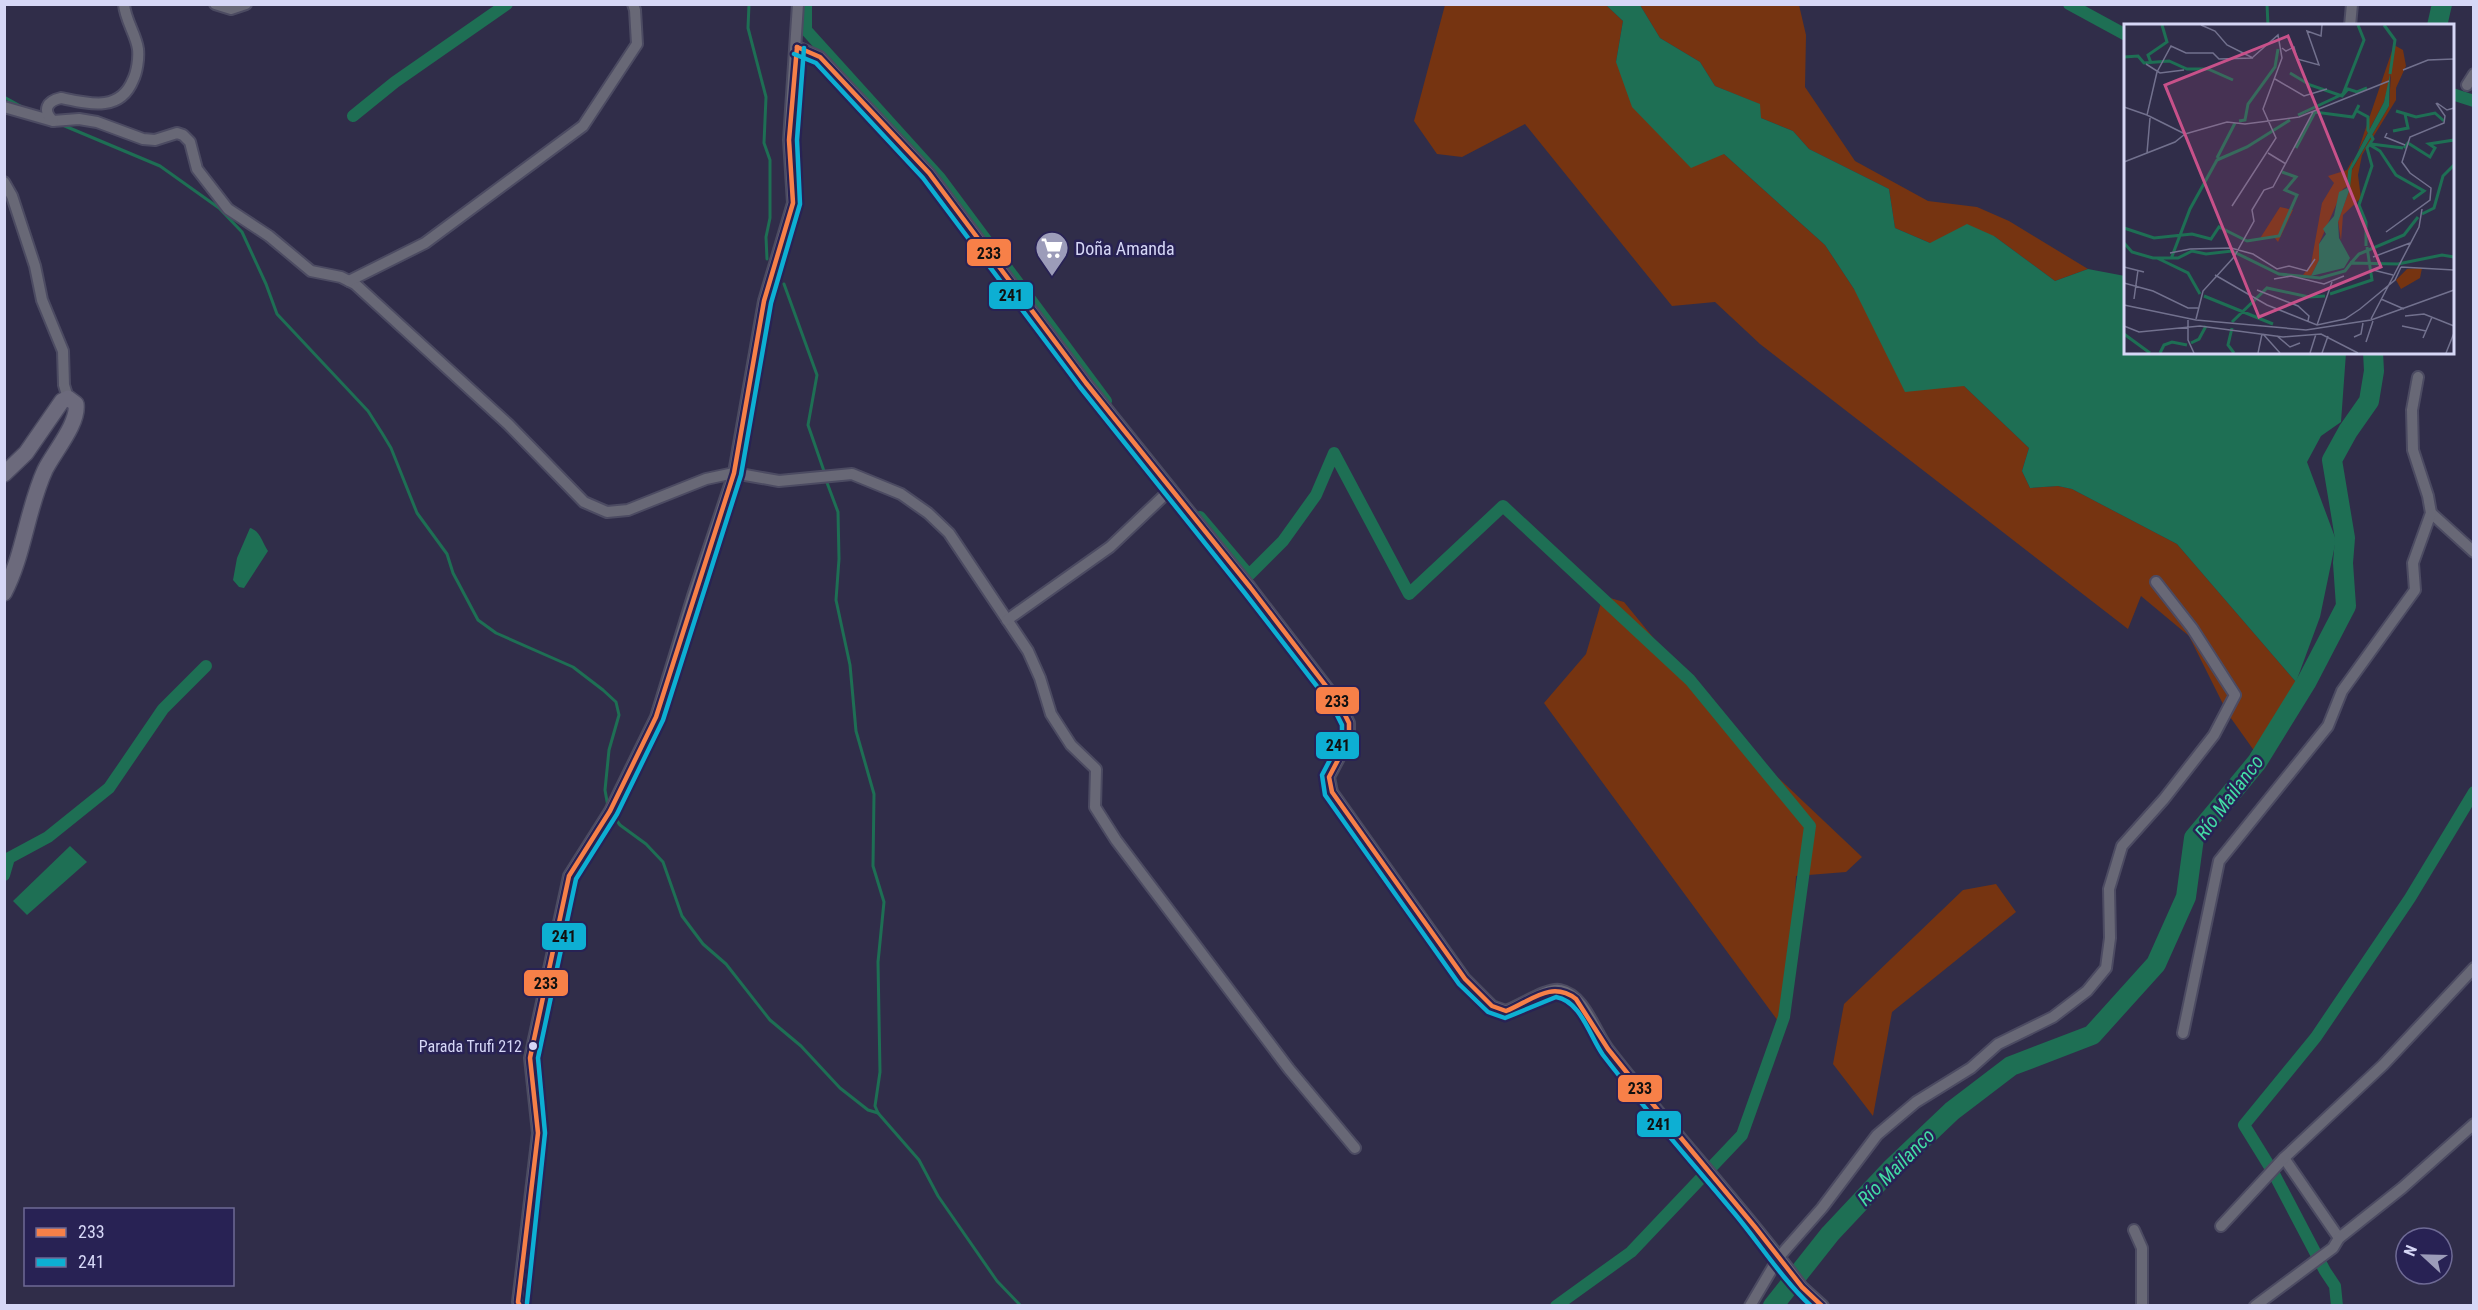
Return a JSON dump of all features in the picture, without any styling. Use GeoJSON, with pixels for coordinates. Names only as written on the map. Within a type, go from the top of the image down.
{"type":"FeatureCollection","features":[{"type":"Feature","properties":{"kind":"street"},"geometry":{"type":"LineString","coordinates":[[53,121],[47,115],[46,109],[54,100],[62,98],[109,104],[125,95],[136,73],[138,49],[124,4]]}},
{"type":"Feature","properties":{"kind":"street"},"geometry":{"type":"LineString","coordinates":[[215,4],[231,9],[246,4]]}},
{"type":"Feature","properties":{"kind":"street"},"geometry":{"type":"LineString","coordinates":[[349,281],[425,243],[583,126],[637,44],[633,4]]}},
{"type":"Feature","properties":{"kind":"street"},"geometry":{"type":"LineString","coordinates":[[520,1305],[518,1302],[538,1133],[530,1058],[568,876],[610,811],[656,717],[734,473],[764,301],[793,203],[789,140],[797,47],[798,4]]}},
{"type":"Feature","properties":{"kind":"street"},"geometry":{"type":"LineString","coordinates":[[2350,24],[2352,4]]}},
{"type":"Feature","properties":{"kind":"street"},"geometry":{"type":"LineString","coordinates":[[797,47],[820,57],[929,173],[1086,383],[1250,587],[1339,703],[1349,723],[1349,739],[1329,777],[1332,792],[1465,979],[1492,1006],[1506,1011],[1524,1004],[1544,991],[1560,990],[1576,998],[1606,1047],[1802,1287],[1823,1305]]}},
{"type":"Feature","properties":{"kind":"street"},"geometry":{"type":"LineString","coordinates":[[2467,85],[2474,74]]}},
{"type":"Feature","properties":{"kind":"street"},"geometry":{"type":"LineString","coordinates":[[4,107],[53,121],[79,119],[98,122],[143,139],[155,140],[177,133],[183,135],[190,142],[197,169],[228,209],[270,236],[299,264],[311,271],[341,277],[349,281],[398,321],[500,416],[584,502],[607,512],[628,510],[706,479],[734,473],[779,481],[852,474],[901,494],[928,513],[949,533],[1028,651],[1040,678],[1051,714],[1071,745],[1096,770],[1095,807],[1116,840],[1289,1069],[1355,1148]]}},
{"type":"Feature","properties":{"kind":"street"},"geometry":{"type":"LineString","coordinates":[[4,182],[12,196],[35,266],[42,300],[63,351],[64,385],[68,398],[76,404],[77,411],[44,471],[4,593]]}},
{"type":"Feature","properties":{"kind":"street"},"geometry":{"type":"LineString","coordinates":[[2183,1033],[2219,861],[2328,726],[2342,692],[2415,590],[2413,563],[2431,513],[2413,450],[2412,410],[2418,377]]}},
{"type":"Feature","properties":{"kind":"street"},"geometry":{"type":"LineString","coordinates":[[4,474],[26,453],[51,414],[62,401],[68,398]]}},
{"type":"Feature","properties":{"kind":"street"},"geometry":{"type":"LineString","coordinates":[[1007,620],[1110,547],[1172,489]]}},
{"type":"Feature","properties":{"kind":"street"},"geometry":{"type":"LineString","coordinates":[[2431,513],[2474,552]]}},
{"type":"Feature","properties":{"kind":"street"},"geometry":{"type":"LineString","coordinates":[[1750,1305],[1779,1257],[1822,1208],[1877,1135],[1916,1102],[1971,1068],[1998,1044],[2053,1017],[2087,991],[2106,968],[2110,938],[2109,890],[2122,846],[2164,799],[2214,735],[2235,695],[2192,628],[2156,582]]}},
{"type":"Feature","properties":{"kind":"street"},"geometry":{"type":"LineString","coordinates":[[2221,1226],[2284,1158],[2383,1065],[2474,968]]}},
{"type":"Feature","properties":{"kind":"street"},"geometry":{"type":"LineString","coordinates":[[2255,1305],[2306,1270],[2333,1248],[2340,1238],[2402,1188],[2474,1124]]}},
{"type":"Feature","properties":{"kind":"street"},"geometry":{"type":"LineString","coordinates":[[2284,1158],[2340,1238]]}},
{"type":"Feature","properties":{"kind":"street"},"geometry":{"type":"LineString","coordinates":[[2134,1230],[2142,1248],[2142,1305]]}},
{"type":"Feature","properties":{"kind":"shaded area"},"geometry":{"type":"Polygon","coordinates":[[[1445,5],[1606,5],[1623,21],[1616,62],[1724,154],[1825,245],[1854,289],[1964,386],[2029,448],[2022,471],[2030,488],[2058,486],[2072,489],[2177,544],[2296,682],[2255,752],[2228,714],[2189,636],[2141,596],[2128,629],[1760,344],[1715,302],[1672,306],[1525,124],[1462,157],[1437,154],[1414,121],[1445,5]]]}},
{"type":"Feature","properties":{"kind":"shaded area"},"geometry":{"type":"Polygon","coordinates":[[[1606,5],[1640,5],[1660,38],[1700,62],[1715,86],[1760,104],[1761,118],[1793,131],[1809,149],[1889,189],[1895,228],[1930,243],[1967,224],[1994,236],[2055,281],[2088,269],[2124,276],[2124,354],[2346,354],[2341,422],[2321,436],[2307,462],[2336,540],[2320,617],[2296,682],[2177,544],[2072,489],[2058,486],[2030,488],[2022,471],[2029,448],[1964,386],[1905,392],[1854,289],[1825,245],[1724,154],[1691,168],[1632,107],[1616,62],[1623,21],[1606,5]]]}},
{"type":"Feature","properties":{"kind":"shaded area"},"geometry":{"type":"Polygon","coordinates":[[[1640,5],[1799,5],[1806,35],[1805,87],[1855,161],[1928,201],[1977,207],[2009,221],[2088,269],[2055,281],[1994,236],[1930,243],[1895,228],[1889,189],[1809,149],[1793,131],[1761,118],[1759,104],[1715,86],[1700,62],[1660,38],[1640,5]]]}},
{"type":"Feature","properties":{"kind":"shaded area"},"geometry":{"type":"Polygon","coordinates":[[[250,528],[259,534],[268,551],[244,588],[239,587],[233,580],[237,558],[250,528]]]}},
{"type":"Feature","properties":{"kind":"shaded area"},"geometry":{"type":"Polygon","coordinates":[[[1603,596],[1624,602],[1733,735],[1862,857],[1846,872],[1796,876],[1793,929],[1778,1021],[1544,703],[1586,654],[1603,596]]]}},
{"type":"Feature","properties":{"kind":"shaded area"},"geometry":{"type":"Polygon","coordinates":[[[70,846],[87,862],[27,915],[13,901],[70,846]]]}},
{"type":"Feature","properties":{"kind":"shaded area"},"geometry":{"type":"Polygon","coordinates":[[[1996,884],[2016,912],[1892,1012],[1873,1116],[1833,1064],[1844,1004],[1963,890],[1996,884]]]}},
{"type":"Feature","properties":{"kind":"waterway"},"geometry":{"type":"LineString","coordinates":[[353,116],[395,82],[507,4]]}},
{"type":"Feature","properties":{"kind":"waterway"},"geometry":{"type":"LineString","coordinates":[[749,4],[748,28],[766,97],[764,143],[770,160],[767,259]]}},
{"type":"Feature","properties":{"kind":"waterway"},"geometry":{"type":"LineString","coordinates":[[806,4],[806,30],[940,178],[1106,401]]}},
{"type":"Feature","properties":{"kind":"waterway"},"geometry":{"type":"LineString","coordinates":[[2069,4],[2124,34]]}},
{"type":"Feature","properties":{"kind":"waterway"},"geometry":{"type":"LineString","coordinates":[[2267,4],[2268,24]]}},
{"type":"Feature","properties":{"kind":"waterway","name":"Río Mailanco"},"geometry":{"type":"LineString","coordinates":[[2437,24],[2442,4]]}},
{"type":"Feature","properties":{"kind":"waterway"},"geometry":{"type":"LineString","coordinates":[[2454,95],[2474,101]]}},
{"type":"Feature","properties":{"kind":"waterway"},"geometry":{"type":"LineString","coordinates":[[4,97],[24,108]]}},
{"type":"Feature","properties":{"kind":"waterway"},"geometry":{"type":"LineString","coordinates":[[60,124],[160,166],[219,208],[242,232],[277,314],[368,411],[382,433],[391,448],[417,513],[447,554],[453,573],[478,620],[496,633],[573,667],[616,702],[619,715],[609,750],[605,790],[608,807]]}},
{"type":"Feature","properties":{"kind":"waterway"},"geometry":{"type":"LineString","coordinates":[[784,284],[817,375],[808,425],[825,474]]}},
{"type":"Feature","properties":{"kind":"waterway","name":"Río Mailanco"},"geometry":{"type":"LineString","coordinates":[[1773,1306],[1830,1234],[1891,1169],[1952,1111],[2011,1066],[2092,1035],[2156,964],[2186,897],[2194,838],[2257,762],[2307,681],[2346,606],[2343,563],[2345,538],[2332,460],[2348,431],[2369,401],[2374,371],[2373,354]]}},
{"type":"Feature","properties":{"kind":"waterway"},"geometry":{"type":"LineString","coordinates":[[1200,517],[1249,575],[1283,541],[1316,495],[1334,453],[1409,594],[1503,506],[1690,680],[1810,826],[1784,1017],[1742,1135],[1631,1252],[1556,1306]]}},
{"type":"Feature","properties":{"kind":"waterway"},"geometry":{"type":"LineString","coordinates":[[826,480],[838,512],[839,559],[836,600],[850,665],[856,731],[874,794],[873,866],[884,902],[878,962],[880,1072],[875,1106],[878,1113],[919,1160],[938,1196],[997,1281],[1021,1306]]}},
{"type":"Feature","properties":{"kind":"waterway"},"geometry":{"type":"LineString","coordinates":[[4,875],[9,858],[48,837],[109,788],[163,709],[206,666]]}},
{"type":"Feature","properties":{"kind":"waterway"},"geometry":{"type":"LineString","coordinates":[[2337,1306],[2335,1286],[2273,1172],[2244,1125],[2316,1037],[2410,898],[2474,792]]}},
{"type":"Feature","properties":{"kind":"waterway"},"geometry":{"type":"LineString","coordinates":[[611,813],[620,825],[646,844],[663,862],[682,916],[703,944],[726,964],[770,1020],[801,1046],[840,1088],[868,1110],[878,1113]]}},
{"type":"Feature","properties":{"kind":"transit line","name":"233"},"geometry":{"type":"LineString","coordinates":[[797,47],[820,57],[929,173],[1086,383],[1250,587],[1339,703],[1349,723],[1349,739],[1329,777],[1332,792],[1465,979],[1492,1006],[1506,1011],[1549,992],[1558,991],[1576,999],[1608,1049],[1632,1079],[1802,1287],[1822,1306]]}},
{"type":"Feature","properties":{"kind":"transit line","name":"233"},"geometry":{"type":"LineString","coordinates":[[520,1306],[518,1302],[538,1133],[530,1058],[569,876],[610,811],[656,717],[734,473],[764,301],[793,203],[789,140],[797,47]]}},
{"type":"Feature","properties":{"kind":"transit line","name":"241"},"geometry":{"type":"LineString","coordinates":[[527,1303],[545,1133],[538,1058],[576,879],[617,814],[663,720],[741,475],[771,303],[800,204],[797,140],[804,48]]}},
{"type":"Feature","properties":{"kind":"transit line","name":"241"},"geometry":{"type":"LineString","coordinates":[[794,54],[816,63],[923,178],[1080,387],[1333,707],[1342,725],[1342,737],[1322,775],[1325,795],[1459,984],[1488,1012],[1505,1018],[1556,997],[1572,1005],[1603,1055],[1800,1296],[1811,1306]]}},
{"type":"Feature","properties":{"kind":"place","name":"Doña Amanda"},"geometry":{"type":"Point","coordinates":[1052,277]}},
{"type":"Feature","properties":{"kind":"place","name":"Parada Trufi 212"},"geometry":{"type":"Point","coordinates":[533,1046]}}]}
